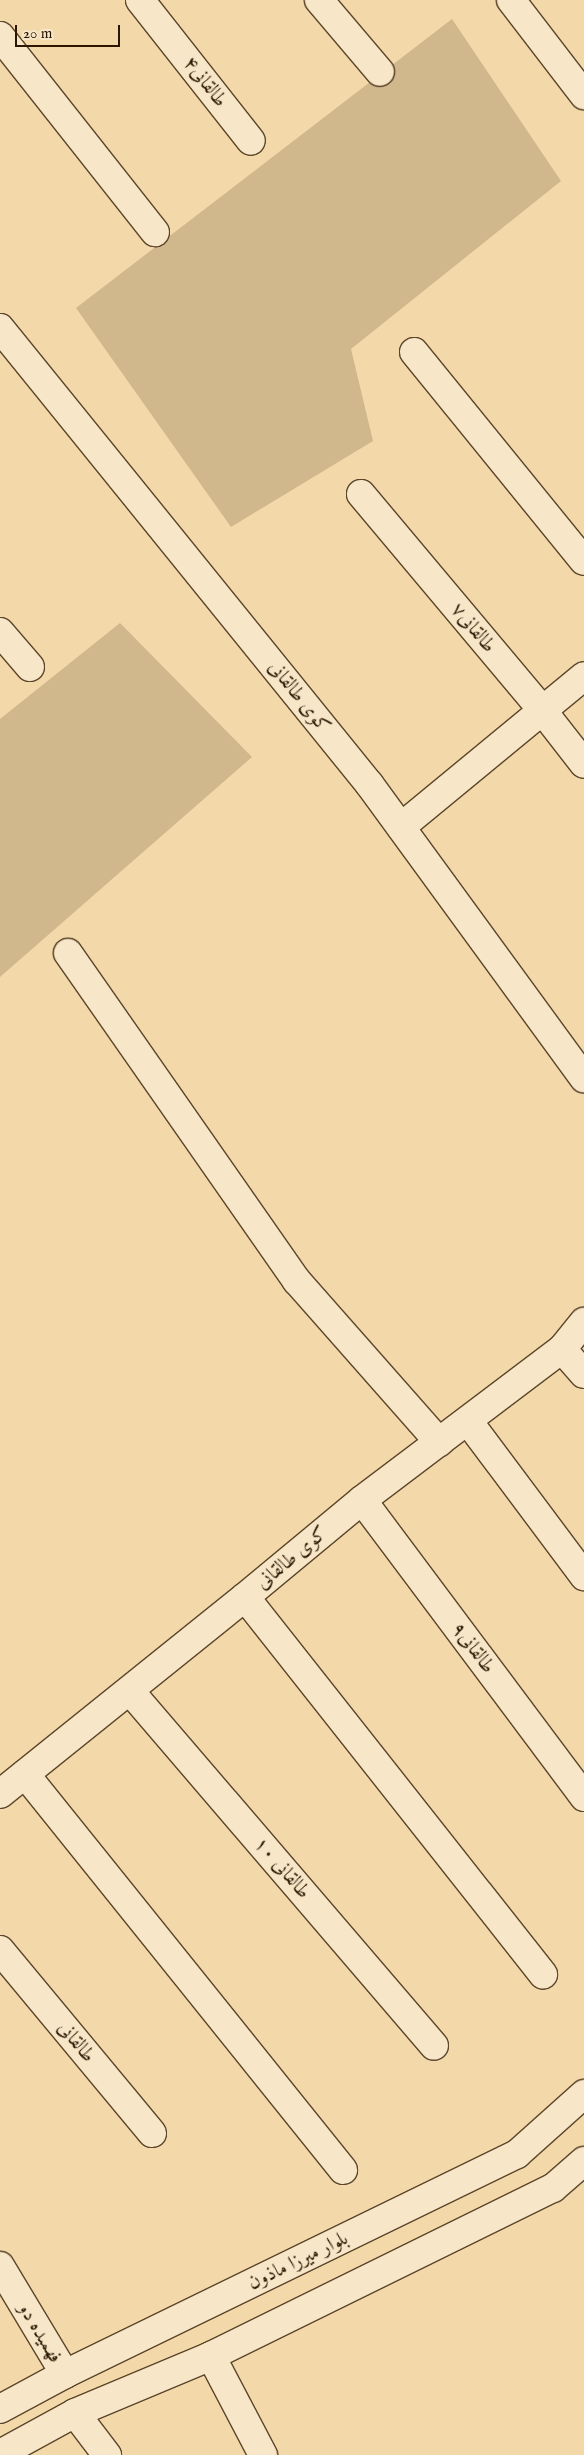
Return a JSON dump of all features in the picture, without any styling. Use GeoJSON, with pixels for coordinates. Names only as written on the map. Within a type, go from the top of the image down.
{"type":"FeatureCollection","features":[{"type":"Feature","properties":{"kind":"street","name":"طالقانی۴"},"geometry":{"type":"LineString","coordinates":[[140,0],[251,141]]}},
{"type":"Feature","properties":{"kind":"street"},"geometry":{"type":"LineString","coordinates":[[319,0],[380,72]]}},
{"type":"Feature","properties":{"kind":"street"},"geometry":{"type":"LineString","coordinates":[[511,0],[584,95]]}},
{"type":"Feature","properties":{"kind":"street"},"geometry":{"type":"LineString","coordinates":[[0,36],[155,232]]}},
{"type":"Feature","properties":{"kind":"street","name":"کوی طالقانی"},"geometry":{"type":"LineString","coordinates":[[0,328],[370,785],[584,1078]]}},
{"type":"Feature","properties":{"kind":"street"},"geometry":{"type":"LineString","coordinates":[[414,352],[584,561]]}},
{"type":"Feature","properties":{"kind":"street","name":"طالقانی۷"},"geometry":{"type":"LineString","coordinates":[[360,494],[542,710],[584,764]]}},
{"type":"Feature","properties":{"kind":"street"},"geometry":{"type":"LineString","coordinates":[[0,632],[30,667]]}},
{"type":"Feature","properties":{"kind":"street"},"geometry":{"type":"LineString","coordinates":[[401,827],[584,676]]}},
{"type":"Feature","properties":{"kind":"street"},"geometry":{"type":"LineString","coordinates":[[68,953],[297,1281],[439,1442]]}},
{"type":"Feature","properties":{"kind":"street","name":"کوی طالقانی"},"geometry":{"type":"LineString","coordinates":[[0,1794],[130,1691],[362,1500],[562,1349],[584,1322]]}},
{"type":"Feature","properties":{"kind":"street"},"geometry":{"type":"LineString","coordinates":[[562,1349],[584,1374]]}},
{"type":"Feature","properties":{"kind":"street"},"geometry":{"type":"LineString","coordinates":[[468,1421],[584,1576]]}},
{"type":"Feature","properties":{"kind":"street","name":"طالقانی۹"},"geometry":{"type":"LineString","coordinates":[[362,1500],[584,1797]]}},
{"type":"Feature","properties":{"kind":"street"},"geometry":{"type":"LineString","coordinates":[[245,1597],[543,1975]]}},
{"type":"Feature","properties":{"kind":"street","name":"طالقانی ۱۰"},"geometry":{"type":"LineString","coordinates":[[130,1691],[434,2046]]}},
{"type":"Feature","properties":{"kind":"street"},"geometry":{"type":"LineString","coordinates":[[25,1774],[343,2170]]}},
{"type":"Feature","properties":{"kind":"street","name":"طالقانی"},"geometry":{"type":"LineString","coordinates":[[0,1950],[152,2133]]}},
{"type":"Feature","properties":{"kind":"street","name":"بلوار میرزا ماذون"},"geometry":{"type":"LineString","coordinates":[[0,2409],[65,2374],[517,2154],[584,2094]]}},
{"type":"Feature","properties":{"kind":"street"},"geometry":{"type":"LineString","coordinates":[[0,2454],[75,2413],[211,2356],[553,2188],[584,2161]]}},
{"type":"Feature","properties":{"kind":"street","name":"فهمیده دو"},"geometry":{"type":"LineString","coordinates":[[0,2266],[65,2374]]}},
{"type":"Feature","properties":{"kind":"street"},"geometry":{"type":"LineString","coordinates":[[211,2356],[263,2455]]}},
{"type":"Feature","properties":{"kind":"street"},"geometry":{"type":"LineString","coordinates":[[75,2413],[107,2455]]}},
{"type":"Feature","properties":{"kind":"shaded area"},"geometry":{"type":"Polygon","coordinates":[[[452,19],[561,181],[351,349],[373,441],[231,527],[76,308],[452,19]]]}},
{"type":"Feature","properties":{"kind":"shaded area"},"geometry":{"type":"Polygon","coordinates":[[[120,623],[252,757],[0,977],[0,719],[120,623]]]}}]}
